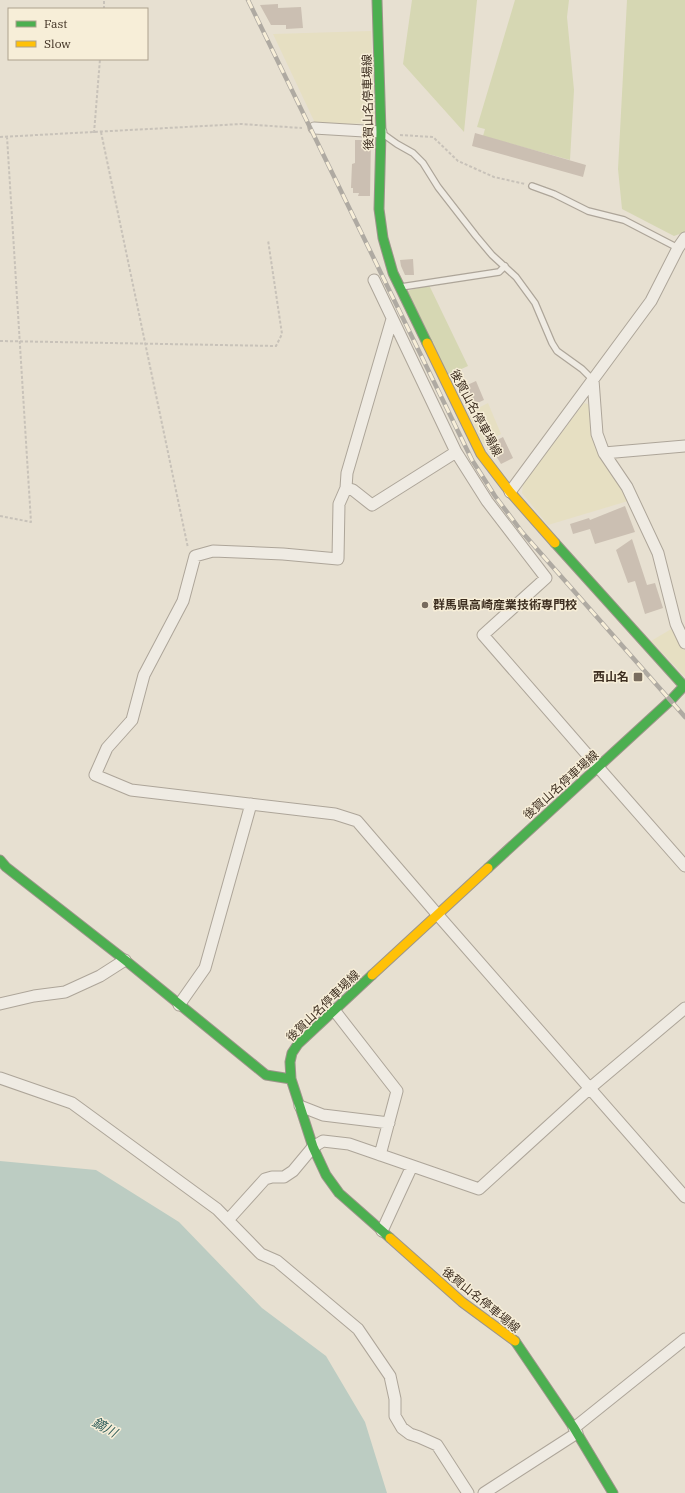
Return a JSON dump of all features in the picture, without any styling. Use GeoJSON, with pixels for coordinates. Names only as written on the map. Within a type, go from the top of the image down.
{"type":"FeatureCollection","features":[{"type":"Feature","properties":{"kind":"main road","name":"後賀山名停車場線"},"geometry":{"type":"LineString","coordinates":[[377,0],[384,134],[379,209],[383,238],[393,273],[481,454],[510,492],[684,685],[671,700],[437,914],[298,1044],[292,1053],[290,1062],[291,1079],[313,1147],[326,1175],[338,1193],[462,1302],[514,1340],[576,1431],[613,1493]]}},
{"type":"Feature","properties":{"kind":"main road"},"geometry":{"type":"LineString","coordinates":[[0,860],[6,867],[125,960],[266,1075],[291,1079]]}},
{"type":"Feature","properties":{"kind":"street"},"geometry":{"type":"LineString","coordinates":[[310,128],[384,134]]}},
{"type":"Feature","properties":{"kind":"street"},"geometry":{"type":"LineString","coordinates":[[510,492],[651,300],[678,248],[685,238]]}},
{"type":"Feature","properties":{"kind":"street"},"geometry":{"type":"LineString","coordinates":[[374,280],[456,452],[487,501],[546,578],[483,635],[685,866]]}},
{"type":"Feature","properties":{"kind":"street"},"geometry":{"type":"LineString","coordinates":[[392,319],[347,473],[346,488],[339,504],[338,559],[283,554],[213,551],[195,556],[183,602],[144,675],[132,720],[107,748],[95,775],[131,790],[335,814],[357,821],[685,1197]]}},
{"type":"Feature","properties":{"kind":"street"},"geometry":{"type":"LineString","coordinates":[[593,380],[597,434],[604,453],[627,487],[658,553],[676,624],[685,642]]}},
{"type":"Feature","properties":{"kind":"street"},"geometry":{"type":"LineString","coordinates":[[604,453],[685,446]]}},
{"type":"Feature","properties":{"kind":"street"},"geometry":{"type":"LineString","coordinates":[[346,488],[353,490],[372,505],[456,452]]}},
{"type":"Feature","properties":{"kind":"street"},"geometry":{"type":"LineString","coordinates":[[180,1005],[204,968],[251,804]]}},
{"type":"Feature","properties":{"kind":"street"},"geometry":{"type":"LineString","coordinates":[[0,1004],[34,996],[65,992],[100,976],[125,960]]}},
{"type":"Feature","properties":{"kind":"street"},"geometry":{"type":"LineString","coordinates":[[228,1220],[265,1179],[272,1177],[284,1177],[293,1171],[313,1147],[323,1141],[349,1144],[479,1189],[590,1088],[685,1008]]}},
{"type":"Feature","properties":{"kind":"street"},"geometry":{"type":"LineString","coordinates":[[334,1010],[397,1091],[380,1155]]}},
{"type":"Feature","properties":{"kind":"street"},"geometry":{"type":"LineString","coordinates":[[0,1078],[72,1104],[217,1209],[261,1254],[277,1261],[358,1329],[390,1376],[395,1399],[395,1416],[402,1428],[410,1434],[437,1445],[468,1493]]}},
{"type":"Feature","properties":{"kind":"street"},"geometry":{"type":"LineString","coordinates":[[300,1106],[323,1115],[389,1123]]}},
{"type":"Feature","properties":{"kind":"street"},"geometry":{"type":"LineString","coordinates":[[382,1231],[412,1166]]}},
{"type":"Feature","properties":{"kind":"street"},"geometry":{"type":"LineString","coordinates":[[484,1493],[576,1431],[685,1339]]}},
{"type":"Feature","properties":{"kind":"lane"},"geometry":{"type":"LineString","coordinates":[[384,134],[413,153],[423,163],[438,187],[476,236],[516,277],[535,303],[552,343],[557,351],[582,369],[593,380]]}},
{"type":"Feature","properties":{"kind":"lane"},"geometry":{"type":"LineString","coordinates":[[532,186],[554,194],[588,211],[624,220],[678,248]]}},
{"type":"Feature","properties":{"kind":"lane"},"geometry":{"type":"LineString","coordinates":[[400,287],[499,272],[505,266]]}},
{"type":"Feature","properties":{"kind":"path"},"geometry":{"type":"LineString","coordinates":[[94,132],[100,60]]}},
{"type":"Feature","properties":{"kind":"path"},"geometry":{"type":"LineString","coordinates":[[0,137],[241,124],[310,128]]}},
{"type":"Feature","properties":{"kind":"path"},"geometry":{"type":"LineString","coordinates":[[101,132],[187,547],[195,556]]}},
{"type":"Feature","properties":{"kind":"path"},"geometry":{"type":"LineString","coordinates":[[384,134],[433,136],[458,161],[494,177],[532,186]]}},
{"type":"Feature","properties":{"kind":"path"},"geometry":{"type":"LineString","coordinates":[[0,516],[31,522],[7,137]]}},
{"type":"Feature","properties":{"kind":"path"},"geometry":{"type":"LineString","coordinates":[[0,341],[276,346],[282,334],[268,240]]}},
{"type":"Feature","properties":{"kind":"shaded area"},"geometry":{"type":"Polygon","coordinates":[[[371,31],[375,123],[316,125],[273,34],[371,31]]]}},
{"type":"Feature","properties":{"kind":"shaded area"},"geometry":{"type":"Polygon","coordinates":[[[488,403],[501,434],[483,444],[468,413],[488,403]]]}},
{"type":"Feature","properties":{"kind":"shaded area"},"geometry":{"type":"Polygon","coordinates":[[[584,403],[588,404],[590,407],[597,449],[628,501],[548,525],[522,493],[523,484],[584,403]]]}},
{"type":"Feature","properties":{"kind":"shaded area"},"geometry":{"type":"Polygon","coordinates":[[[673,628],[685,651],[685,677],[651,641],[673,628]]]}},
{"type":"Feature","properties":{"kind":"green space"},"geometry":{"type":"Polygon","coordinates":[[[412,0],[477,0],[464,132],[403,64],[412,0]]]}},
{"type":"Feature","properties":{"kind":"green space"},"geometry":{"type":"Polygon","coordinates":[[[515,0],[569,0],[567,17],[574,90],[570,160],[483,136],[485,129],[477,127],[515,0]]]}},
{"type":"Feature","properties":{"kind":"green space"},"geometry":{"type":"Polygon","coordinates":[[[627,0],[685,0],[685,232],[674,236],[622,209],[618,169],[627,0]]]}},
{"type":"Feature","properties":{"kind":"green space"},"geometry":{"type":"Polygon","coordinates":[[[429,285],[468,366],[448,375],[407,291],[429,285]]]}},
{"type":"Feature","properties":{"kind":"water","name":"鏑川"},"geometry":{"type":"Polygon","coordinates":[[[0,1161],[96,1170],[179,1222],[262,1308],[326,1356],[365,1422],[387,1493],[0,1493],[0,1161]]]}},
{"type":"Feature","properties":{"kind":"building"},"geometry":{"type":"Polygon","coordinates":[[[278,4],[278,8],[301,7],[303,28],[286,29],[286,25],[271,25],[260,5],[278,4]]]}},
{"type":"Feature","properties":{"kind":"building"},"geometry":{"type":"Polygon","coordinates":[[[475,133],[586,165],[583,177],[472,146],[475,133]]]}},
{"type":"Feature","properties":{"kind":"building"},"geometry":{"type":"Polygon","coordinates":[[[355,140],[371,140],[370,196],[358,196],[359,193],[353,193],[353,188],[351,188],[352,164],[355,163],[355,140]]]}},
{"type":"Feature","properties":{"kind":"building"},"geometry":{"type":"Polygon","coordinates":[[[413,259],[414,275],[405,275],[400,260],[413,259]]]}},
{"type":"Feature","properties":{"kind":"building"},"geometry":{"type":"Polygon","coordinates":[[[476,381],[484,400],[471,406],[463,387],[476,381]]]}},
{"type":"Feature","properties":{"kind":"building"},"geometry":{"type":"Polygon","coordinates":[[[503,437],[513,458],[501,464],[489,444],[503,437]]]}},
{"type":"Feature","properties":{"kind":"building"},"geometry":{"type":"Polygon","coordinates":[[[625,506],[635,532],[595,544],[590,529],[573,534],[570,524],[589,518],[590,520],[625,506]]]}},
{"type":"Feature","properties":{"kind":"building"},"geometry":{"type":"Polygon","coordinates":[[[632,539],[647,585],[655,583],[663,608],[645,614],[635,581],[628,583],[616,550],[632,539]]]}},
{"type":"Feature","properties":{"kind":"railway"},"geometry":{"type":"LineString","coordinates":[[248,0],[472,460],[495,496],[522,532],[685,717]]}},
{"type":"Feature","properties":{"kind":"traffic: fast"},"geometry":{"type":"LineString","coordinates":[[377,0],[381,132],[379,209],[383,238],[393,273],[427,343]]}},
{"type":"Feature","properties":{"kind":"traffic: fast"},"geometry":{"type":"LineString","coordinates":[[488,868],[671,700],[684,686],[555,543]]}},
{"type":"Feature","properties":{"kind":"traffic: fast"},"geometry":{"type":"LineString","coordinates":[[0,860],[6,867],[125,960],[266,1075],[291,1079]]}},
{"type":"Feature","properties":{"kind":"traffic: fast"},"geometry":{"type":"LineString","coordinates":[[372,975],[298,1044],[292,1053],[290,1062],[291,1079],[313,1147],[326,1175],[339,1193],[390,1238]]}},
{"type":"Feature","properties":{"kind":"traffic: fast"},"geometry":{"type":"LineString","coordinates":[[515,1341],[574,1428],[613,1493]]}},
{"type":"Feature","properties":{"kind":"traffic: slow"},"geometry":{"type":"LineString","coordinates":[[427,343],[481,454],[510,492],[555,543]]}},
{"type":"Feature","properties":{"kind":"traffic: slow"},"geometry":{"type":"LineString","coordinates":[[372,975],[488,868]]}},
{"type":"Feature","properties":{"kind":"traffic: slow"},"geometry":{"type":"LineString","coordinates":[[390,1238],[462,1302],[515,1341]]}},
{"type":"Feature","properties":{"kind":"place","name":"群馬県高崎産業技術専門校"},"geometry":{"type":"Point","coordinates":[425,605]}},
{"type":"Feature","properties":{"kind":"place","name":"西山名"},"geometry":{"type":"Point","coordinates":[638,677]}}]}
